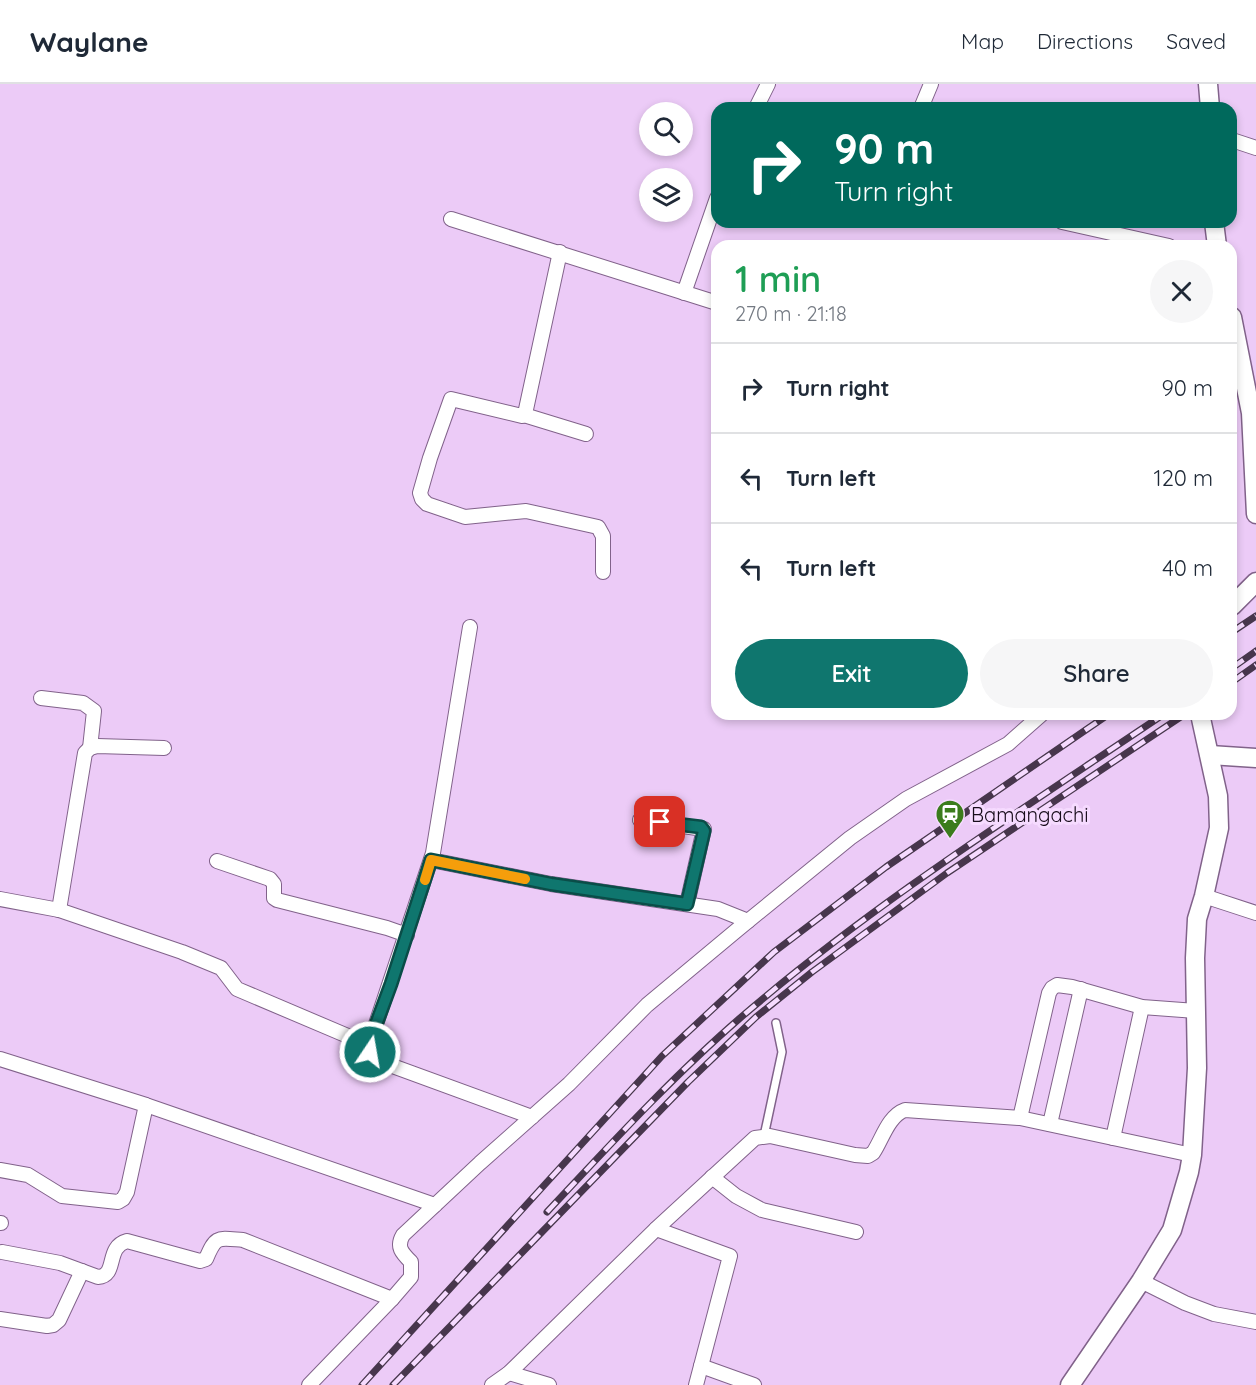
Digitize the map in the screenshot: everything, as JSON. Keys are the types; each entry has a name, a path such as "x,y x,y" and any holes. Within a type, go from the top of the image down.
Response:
{"street":[{"path":"759,102 768,84"},
{"path":"924,102 931,84"},
{"path":"1208,84 1210,102"},
{"path":"1237,142 1256,148"},
{"path":"684,293 711,215"},
{"path":"451,219 711,301"},
{"path":"1085,228 1131,240"},
{"path":"524,415 560,252"},
{"path":"1237,367 1239,387 1251,413 1254,430 1256,514"},
{"path":"586,434 524,415 451,399 429,458 420,493 427,504 465,517 526,511 598,526 603,536 603,572"},
{"path":"1237,601 1255,584"},
{"path":"470,627 436,842 369,1045 376,1060 532,1117"},
{"path":"40,698 83,703 94,711 90,748"},
{"path":"309,1385 411,1277 411,1262 402,1254 399,1246 403,1235 569,1084 647,1005 850,838 906,799 1008,744 1035,720"},
{"path":"1070,1385 1141,1281 1172,1230 1190,1172 1197,1068 1197,919 1219,828 1218,796 1201,720"},
{"path":"59,910 85,753 97,746 164,748"},
{"path":"1210,755 1256,758"},
{"path":"640,820 704,829 687,904"},
{"path":"431,860 551,884 718,909 748,921"},
{"path":"217,861 270,879 274,884 274,898 278,900 407,935"},
{"path":"1204,896 1256,913"},
{"path":"0,899 59,910 218,966 225,971 237,988 369,1045"},
{"path":"1020,1118 1052,988 1057,986 1081,989 1142,1007 1196,1011"},
{"path":"1050,1125 1081,989"},
{"path":"1113,1137 1142,1007"},
{"path":"0,1059 146,1105 435,1205"},
{"path":"0,1170 28,1175 62,1196 118,1202 127,1192 146,1105"},
{"path":"492,1385 509,1373 656,1229 755,1138 764,1136 868,1156 873,1153 893,1118 904,1110 1020,1118 1192,1155"},
{"path":"712,1177 736,1196 762,1210 856,1232"},
{"path":"656,1229 730,1256 696,1385"},
{"path":"2,1252 60,1263 98,1277 108,1273 115,1248 127,1241 200,1262 206,1259 212,1245 217,1240 243,1240 392,1299"},
{"path":"0,1319 53,1325 59,1320 82,1271"},
{"path":"1141,1281 1185,1303 1214,1314 1256,1322"},
{"path":"701,1366 754,1385"},
{"path":"509,1373 549,1385"}],"lane":[{"path":"764,1136 782,1053 776,1023"}],"railway":[{"path":"1237,629 1256,616"},
{"path":"1237,664 1256,651"},
{"path":"1237,678 1256,665"},
{"path":"362,1385 662,1056 774,952 886,867 1100,720"},
{"path":"547,1212 689,1065 789,977 947,860 1155,720"},
{"path":"393,1385 688,1082 756,1017 812,972 947,873 1176,720"}],"slow traffic":[{"path":"425,880 431,860 525,879"}],"place":[{"name":"Bamangachi","path":"950,840"}],"route":[{"path":"370,1052 370,1041 431,860 551,884 687,904 704,829 660,822"}]}
